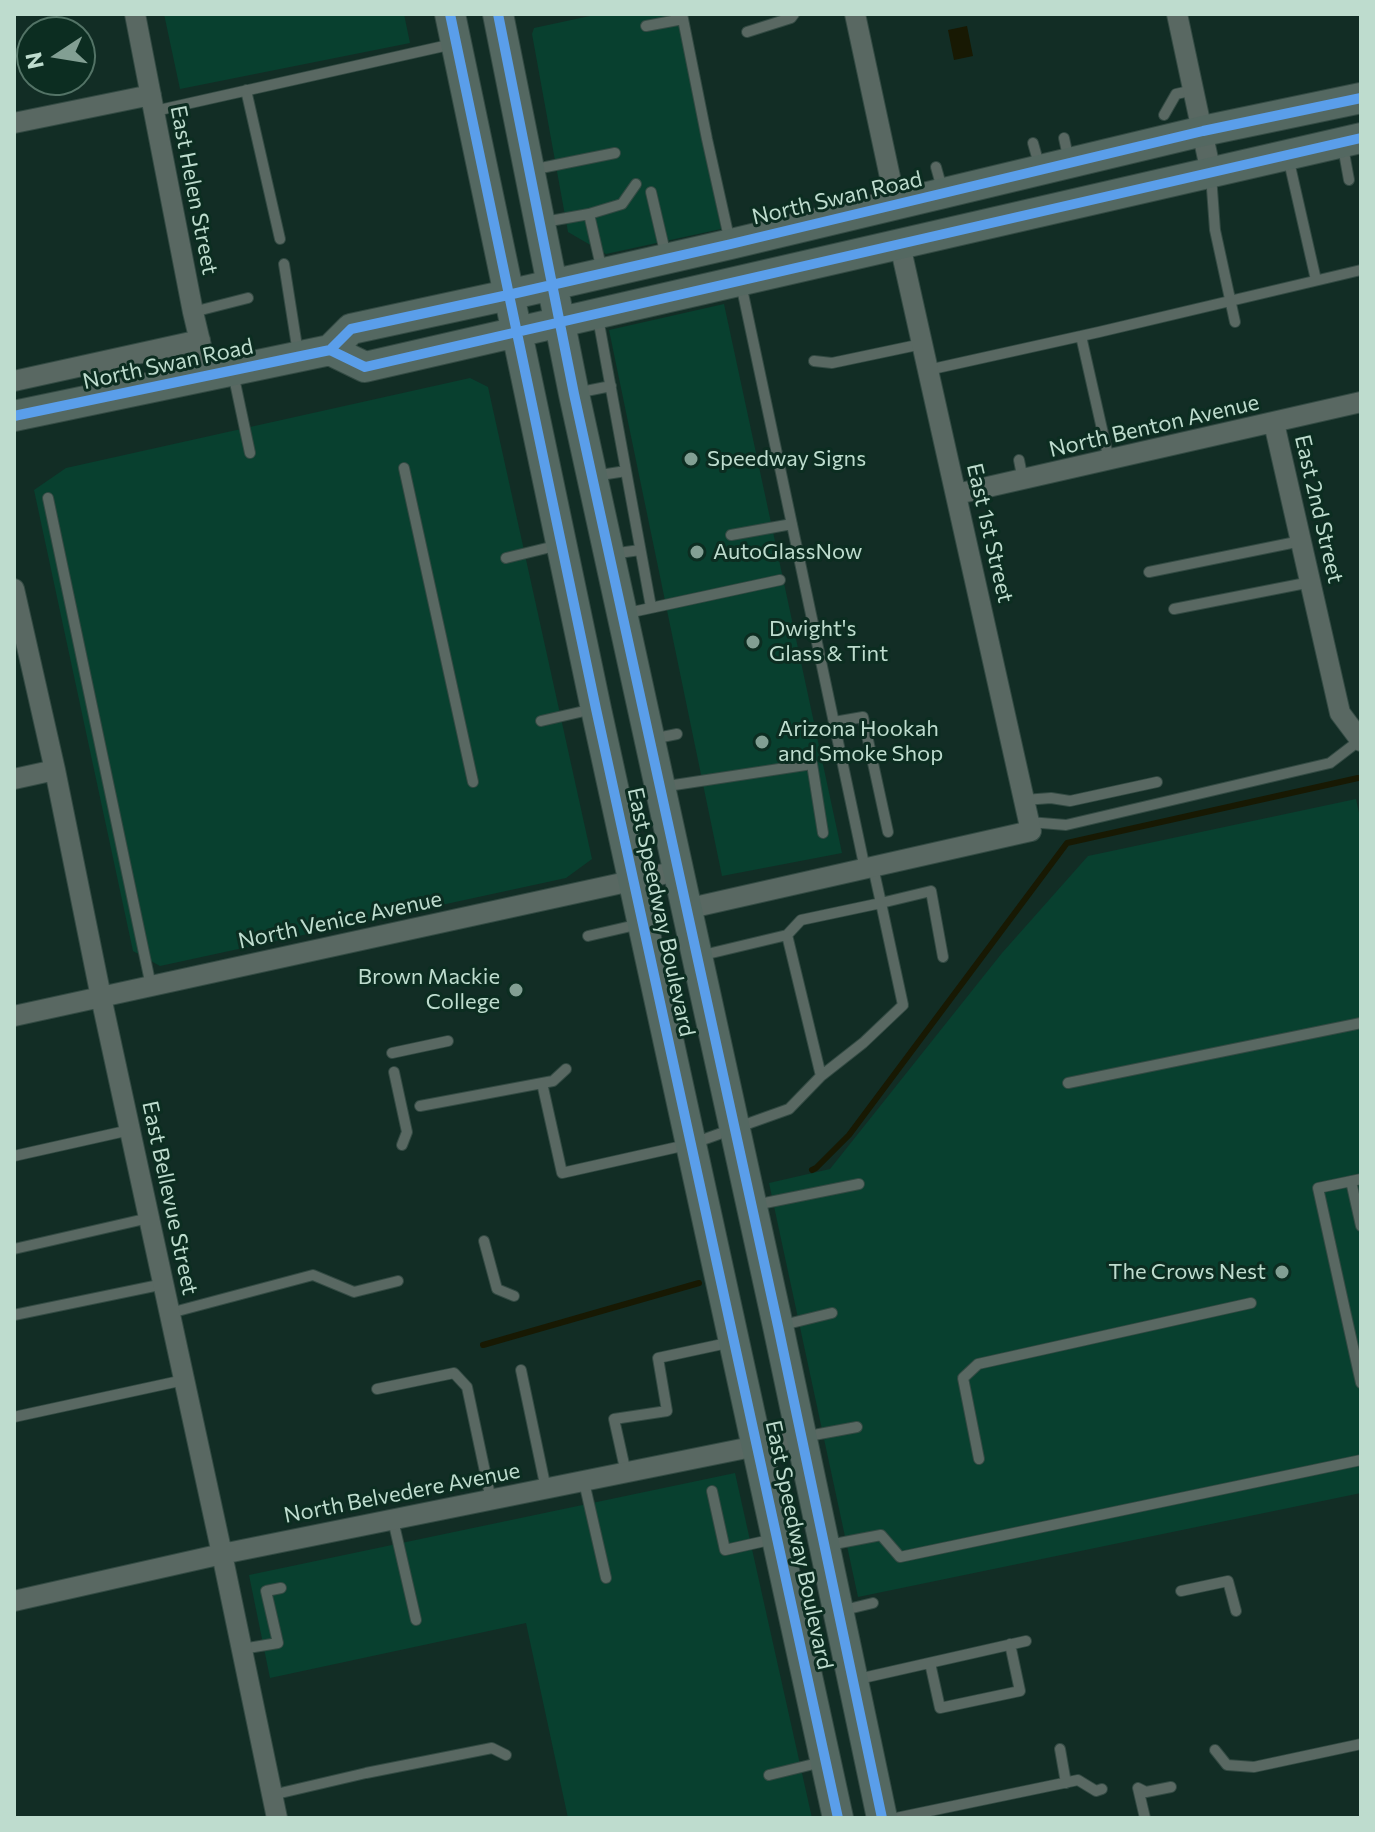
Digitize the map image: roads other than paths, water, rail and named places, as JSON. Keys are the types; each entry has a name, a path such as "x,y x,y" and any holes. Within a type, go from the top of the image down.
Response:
{"main road":[{"name":"East Speedway Boulevard","path":"450,14 596,709 838,1818"},
{"name":"East Speedway Boulevard","path":"498,14 551,285 621,614 663,737 659,787 882,1818"},
{"name":"North Swan Road","path":"14,416 330,350 351,329 896,205 940,180 1052,153 1203,131 1361,98"},
{"path":"330,350 365,367 1351,140"}],"street":[{"name":"East Helen Street","path":"135,14 193,312 200,340 220,372"},
{"path":"855,14 896,205"},
{"path":"1177,14 1211,173"},
{"path":"14,123 153,103"},
{"name":"East 1st Street","path":"900,245 1030,827"},
{"name":"North Swan Road","path":"14,381 200,340"},
{"name":"North Benton Avenue","path":"957,494 1021,470 1109,460 1361,402"},
{"name":"East 2nd Street","path":"1274,423 1340,713 1361,740"},
{"name":"East Bellevue Street","path":"14,589 277,1818"},
{"path":"1340,713 1361,708"},
{"path":"14,779 55,770"},
{"path":"686,909 869,868 1030,827"},
{"name":"North Venice Avenue","path":"14,1016 677,871"},
{"name":"North Belvedere Avenue","path":"14,1601 222,1554 801,1437"}],"lane":[{"path":"747,32 791,18 794,14"},
{"path":"646,26 683,16 731,244"},
{"path":"153,103 246,90 456,44"},
{"path":"246,90 280,239"},
{"path":"1164,115 1176,94 1194,90"},
{"path":"1349,180 1351,140"},
{"path":"529,171 615,153"},
{"path":"1288,155 1316,280"},
{"path":"1211,173 1215,230 1235,322"},
{"path":"540,223 622,204 636,184"},
{"path":"651,192 667,258"},
{"path":"589,214 603,273"},
{"path":"284,264 298,357"},
{"path":"928,370 1361,270"},
{"path":"542,1083 562,1173 691,1144 789,1109 821,1076 863,1043 903,1005 881,903 869,868 834,722 740,282"},
{"path":"193,312 248,298"},
{"path":"597,315 651,607"},
{"path":"1081,336 1109,460"},
{"path":"814,361 832,363 922,343"},
{"path":"220,372 250,453"},
{"path":"574,394 611,386"},
{"path":"404,468 473,782"},
{"path":"592,477 626,471"},
{"path":"48,498 151,986"},
{"path":"731,535 792,524"},
{"path":"1149,572 1301,541"},
{"path":"506,558 561,545"},
{"path":"609,554 640,550"},
{"path":"621,614 780,580"},
{"path":"1174,609 1311,582"},
{"path":"541,721 596,709"},
{"path":"834,722 863,717 888,832"},
{"path":"1030,827 1066,825 1330,763 1361,740"},
{"path":"659,787 812,764 823,833"},
{"path":"1024,800 1051,798 1070,801 1157,782"},
{"path":"696,956 787,935 801,920 931,891 943,957"},
{"path":"588,936 644,923"},
{"path":"787,935 821,1076"},
{"path":"1068,1083 1361,1023"},
{"path":"392,1053 448,1041"},
{"path":"420,1106 553,1081 566,1069"},
{"path":"394,1072 407,1132 402,1145"},
{"path":"14,1156 130,1130"},
{"path":"1361,1226 1356,1180 1318,1188 1361,1383"},
{"path":"751,1205 859,1184"},
{"path":"14,1249 149,1218"},
{"path":"484,1241 497,1289 514,1296"},
{"path":"170,1313 313,1275 354,1292 398,1281"},
{"path":"14,1315 164,1284"},
{"path":"979,1459 963,1378 978,1364 1251,1303"},
{"path":"778,1326 832,1313"},
{"path":"626,1473 614,1419 667,1411 658,1358 734,1341"},
{"path":"521,1370 546,1489"},
{"path":"377,1389 454,1373 467,1387 491,1500"},
{"path":"14,1417 184,1380"},
{"path":"801,1437 857,1427"},
{"path":"823,1546 881,1535 900,1557 1361,1460"},
{"path":"584,1482 606,1578"},
{"path":"712,1491 725,1550 777,1538"},
{"path":"393,1520 416,1620"},
{"path":"1181,1591 1228,1581 1236,1611"},
{"path":"242,1649 278,1643 266,1591 281,1588"},
{"path":"837,1612 873,1603"},
{"path":"852,1681 1026,1641"},
{"path":"930,1663 940,1708 1020,1691 1010,1644"},
{"path":"1215,1750 1227,1765 1254,1767 1361,1744"},
{"path":"272,1795 492,1748 506,1755"},
{"path":"1060,1749 1066,1783"},
{"path":"769,1775 826,1761"},
{"path":"896,1818 1078,1780 1096,1791 1102,1789"},
{"path":"1145,1818 1138,1788 1146,1792 1171,1787"}],"waterway":[{"path":"812,1170 849,1135 1067,843 1358,778"},
{"path":"483,1345 699,1283"}],"place":[{"name":"Speedway Signs","path":"691,459"},
{"name":"AutoGlassNow","path":"697,552"},
{"name":"Dwight's Glass & Tint","path":"753,642"},
{"name":"Arizona Hookah and Smoke Shop","path":"762,742"},
{"name":"Brown Mackie College","path":"516,990"},
{"name":"The Crows Nest","path":"1282,1272"}]}
